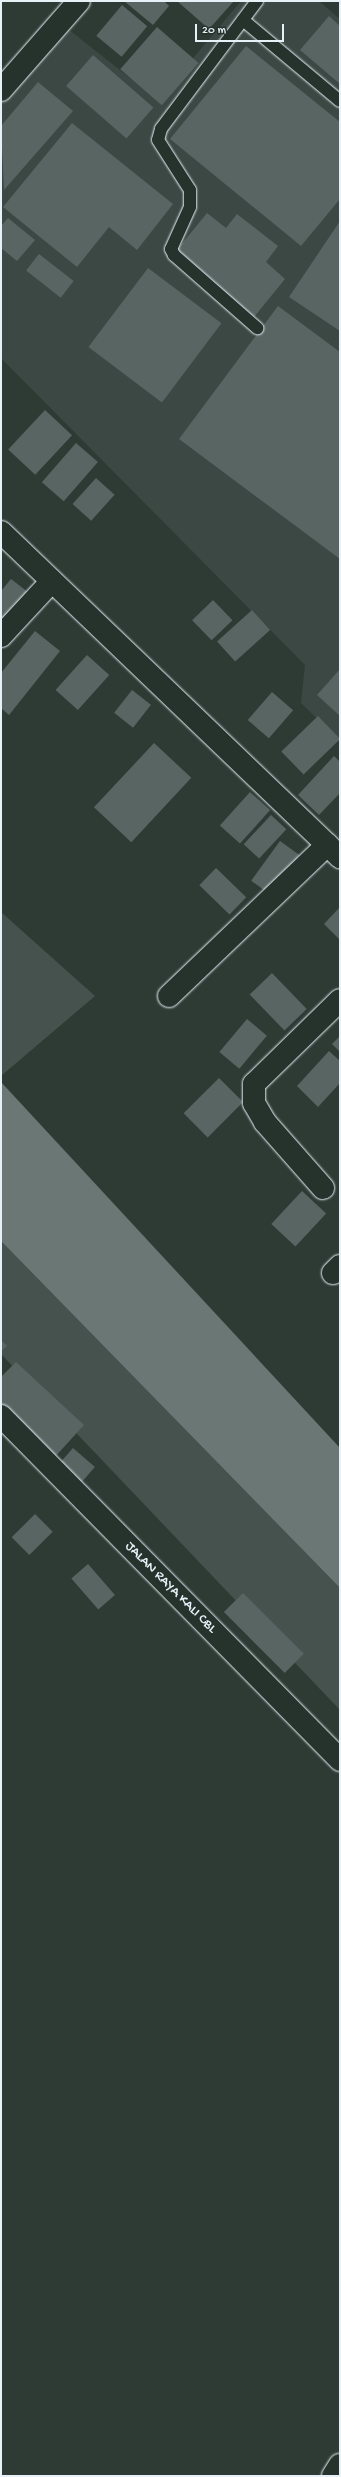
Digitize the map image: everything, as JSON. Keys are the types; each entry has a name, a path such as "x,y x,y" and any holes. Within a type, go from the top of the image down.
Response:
{"street":[{"path":"1,90 79,1"},
{"path":"1,532 333,851 169,996"},
{"path":"1,636 52,581"},
{"path":"323,1188 266,1122 254,1104 254,1084 340,1000"},
{"name":"JALAN RAYA KALI CBL","path":"1,1416 340,1760"},
{"path":"333,2476 340,2465"}],"lane":[{"path":"257,1 161,129 158,140 190,190 190,207 171,249 174,255 257,328"},
{"path":"243,20 340,102"}],"shaded area":[{"path":"241,1 319,1 340,19 340,741 301,703 305,665 1,358 1,78 54,18 158,100"},
{"path":"1,912 95,996 1,1076"},
{"path":"1,1082 340,1448 340,1588 1,1241"},
{"path":"1,1241 340,1588 340,1710 1,1354"}],"building":[{"path":"124,1 164,1 169,6 153,25"},
{"path":"177,1 234,1 209,29"},
{"path":"122,5 147,26 122,57 96,36"},
{"path":"329,16 340,26 340,84 300,50"},
{"path":"157,27 199,63 162,105 120,69"},
{"path":"246,46 340,122 340,199 301,246 170,139"},
{"path":"93,55 153,107 126,138 66,86"},
{"path":"38,82 73,111 4,190 1,126"},
{"path":"72,123 173,204 137,250 109,227 77,267 3,207"},
{"path":"207,213 226,228 237,214 278,246 266,262 285,279 254,317 176,251"},
{"path":"8,218 35,240 17,261 1,248 1,226"},
{"path":"340,221 340,331 289,297"},
{"path":"39,254 74,281 61,298 26,271"},
{"path":"148,268 221,323 162,402 88,347"},
{"path":"278,306 340,352 340,559 179,439"},
{"path":"45,410 72,435 35,475 8,449"},
{"path":"76,443 98,462 64,501 42,482"},
{"path":"96,478 115,495 91,521 73,504"},
{"path":"11,579 33,596 10,624 1,617 1,591"},
{"path":"213,600 232,620 212,640 192,620"},
{"path":"252,610 270,630 235,662 217,641"},
{"path":"35,631 60,651 9,715 1,708 1,673"},
{"path":"87,655 109,675 78,710 56,690"},
{"path":"340,669 340,716 317,695"},
{"path":"132,690 151,705 133,728 114,713"},
{"path":"272,692 293,710 269,738 248,720"},
{"path":"318,716 340,739 304,774 281,751"},
{"path":"154,743 191,778 131,842 94,807"},
{"path":"334,756 340,762 340,793 319,815 298,795"},
{"path":"250,792 270,810 240,844 220,825"},
{"path":"271,815 286,829 259,859 244,844"},
{"path":"280,841 299,855 271,895 251,881"},
{"path":"216,868 246,897 230,914 199,885"},
{"path":"340,907 340,940 324,924"},
{"path":"272,973 307,1009 284,1031 250,995"},
{"path":"247,1019 267,1036 239,1069 219,1052"},
{"path":"340,1036 340,1052 332,1044"},
{"path":"329,1051 340,1061 340,1083 318,1107 297,1086"},
{"path":"219,1078 243,1102 208,1137 184,1113"},
{"path":"302,1191 326,1214 295,1246 271,1224"},
{"path":"1,1340 7,1346 1,1351"},
{"path":"16,1362 84,1425 53,1459 1,1411 1,1377"},
{"path":"73,1448 95,1467 81,1483 59,1464"},
{"path":"35,1514 53,1532 29,1555 12,1537"},
{"path":"88,1564 115,1595 98,1609 71,1578"},
{"path":"243,1593 304,1654 285,1673 224,1612"}]}
